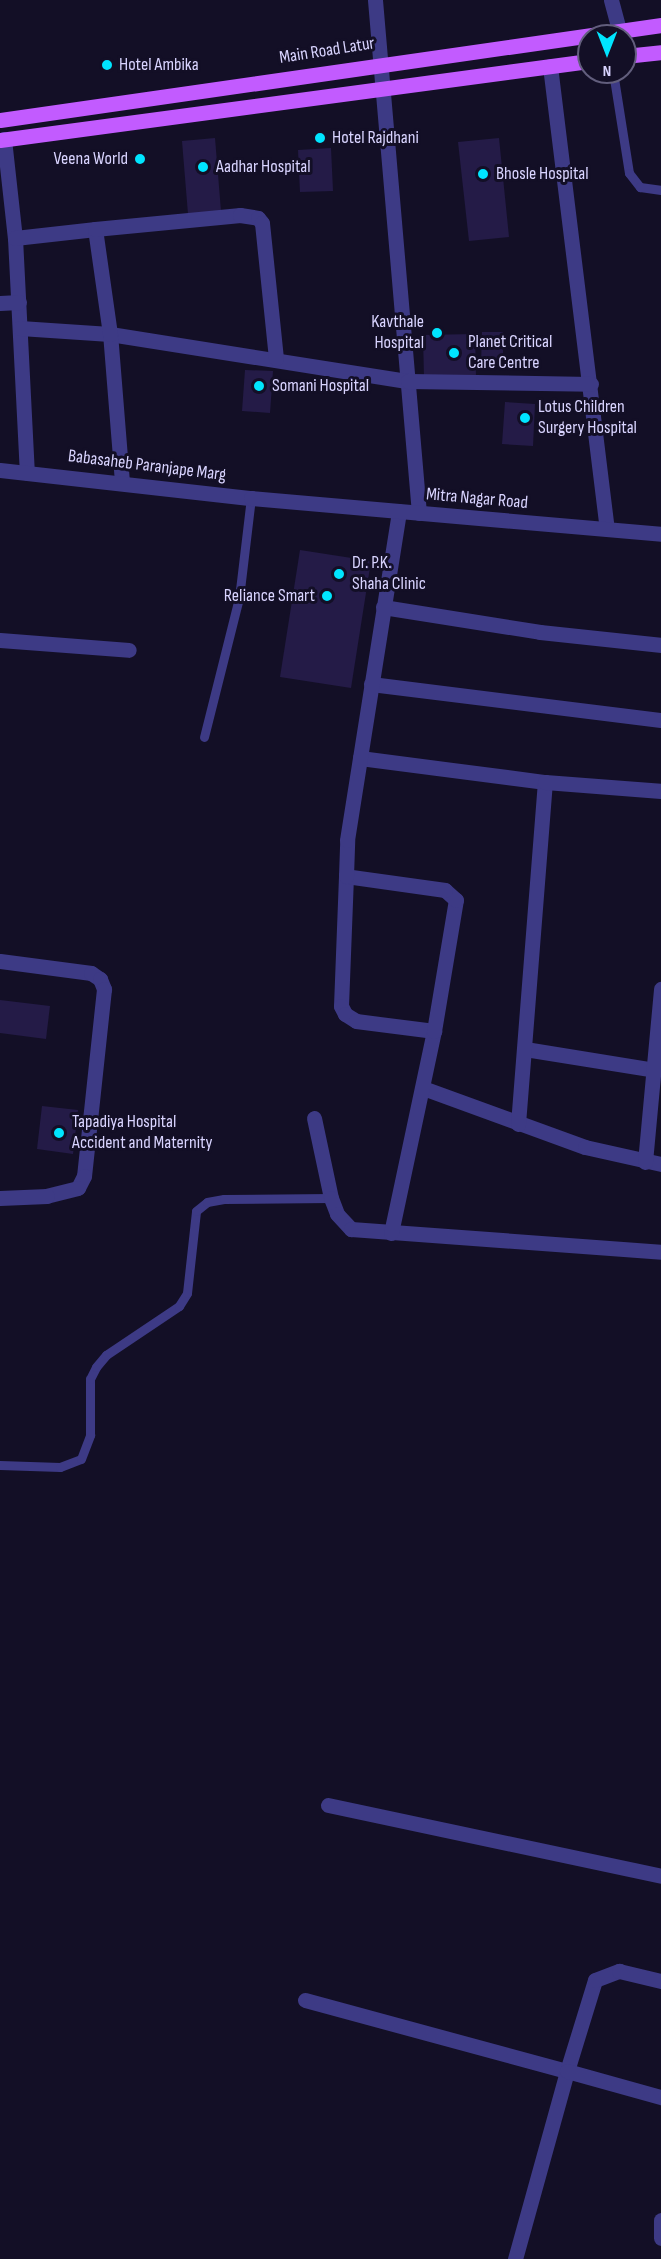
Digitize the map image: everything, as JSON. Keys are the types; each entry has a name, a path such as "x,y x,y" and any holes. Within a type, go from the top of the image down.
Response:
{"main road":[{"name":"Main Road Latur","path":"637,28 661,25"},
{"name":"Main Road Latur","path":"0,120 577,36"},
{"path":"637,55 661,52"},
{"path":"2,140 577,63"}],"street":[{"path":"375,0 380,89 419,513"},
{"path":"611,0 617,24"},
{"path":"550,66 607,528"},
{"path":"2,140 15,237 20,302 27,472"},
{"path":"15,237 240,215 258,218 262,223 276,358"},
{"path":"95,230 110,334 122,482"},
{"path":"0,303 20,302"},
{"path":"20,328 110,334 276,358 408,381 591,384"},
{"path":"0,470 0,477"},
{"name":"Babasaheb Paranjape Marg","path":"0,470 290,502"},
{"name":"Mitra Nagar Road","path":"290,502 661,534"},
{"path":"399,511 360,758 346,876 341,1006 345,1014 356,1021 434,1031"},
{"path":"383,607 540,632 661,645"},
{"path":"0,640 129,650"},
{"path":"371,684 661,720"},
{"path":"360,758 545,782 661,792"},
{"path":"518,1124 545,782"},
{"path":"346,876 452,894 455,907 423,1088 391,1233"},
{"path":"0,961 91,973 100,979 104,989 84,1176 78,1188 47,1196 0,1198"},
{"path":"645,1162 661,989"},
{"path":"525,1049 654,1070"},
{"path":"423,1088 518,1124 645,1162 661,1164"},
{"path":"315,1118 331,1198 337,1214 351,1229 661,1252"},
{"path":"328,1805 661,1876"},
{"path":"515,2259 567,2071 595,1980 619,1971 661,1981"},
{"path":"305,2000 661,2097"},
{"path":"661,2220 661,2238"}],"lane":[{"path":"615,84 629,173 640,187 661,190"},
{"path":"204,737 239,598 251,498"},
{"path":"0,1465 60,1467 81,1459 90,1435 90,1379 106,1355 179,1306 187,1293 191,1226 196,1211 207,1202 331,1198"}],"building":[{"path":"215,138 221,211 188,214 182,141"},
{"path":"499,138 509,237 469,241 458,142"},
{"path":"331,148 333,191 300,192 298,150"},
{"path":"482,332 503,332 503,365 481,365"},
{"path":"475,334 476,377 424,378 423,335"},
{"path":"245,370 273,371 270,413 242,411"},
{"path":"505,402 535,404 533,446 502,444"},
{"path":"300,550 371,561 351,688 280,677"},
{"path":"0,1000 50,1006 46,1039 0,1033"},
{"path":"42,1106 78,1110 73,1154 37,1149"}],"place":[{"name":"Hotel Ambika","path":"107,65"},
{"name":"Hotel Rajdhani","path":"320,138"},
{"name":"Veena World","path":"140,159"},
{"name":"Aadhar Hospital","path":"203,167"},
{"name":"Bhosle Hospital","path":"483,174"},
{"name":"Kavthale Hospital","path":"437,333"},
{"name":"Planet Critical Care Centre","path":"454,353"},
{"name":"Somani Hospital","path":"259,386"},
{"name":"Lotus Children Surgery Hospital","path":"525,418"},
{"name":"Dr. P.K. Shaha Clinic","path":"339,574"},
{"name":"Reliance Smart","path":"327,596"},
{"name":"Tapadiya Hospital Accident and Maternity","path":"59,1133"}]}
